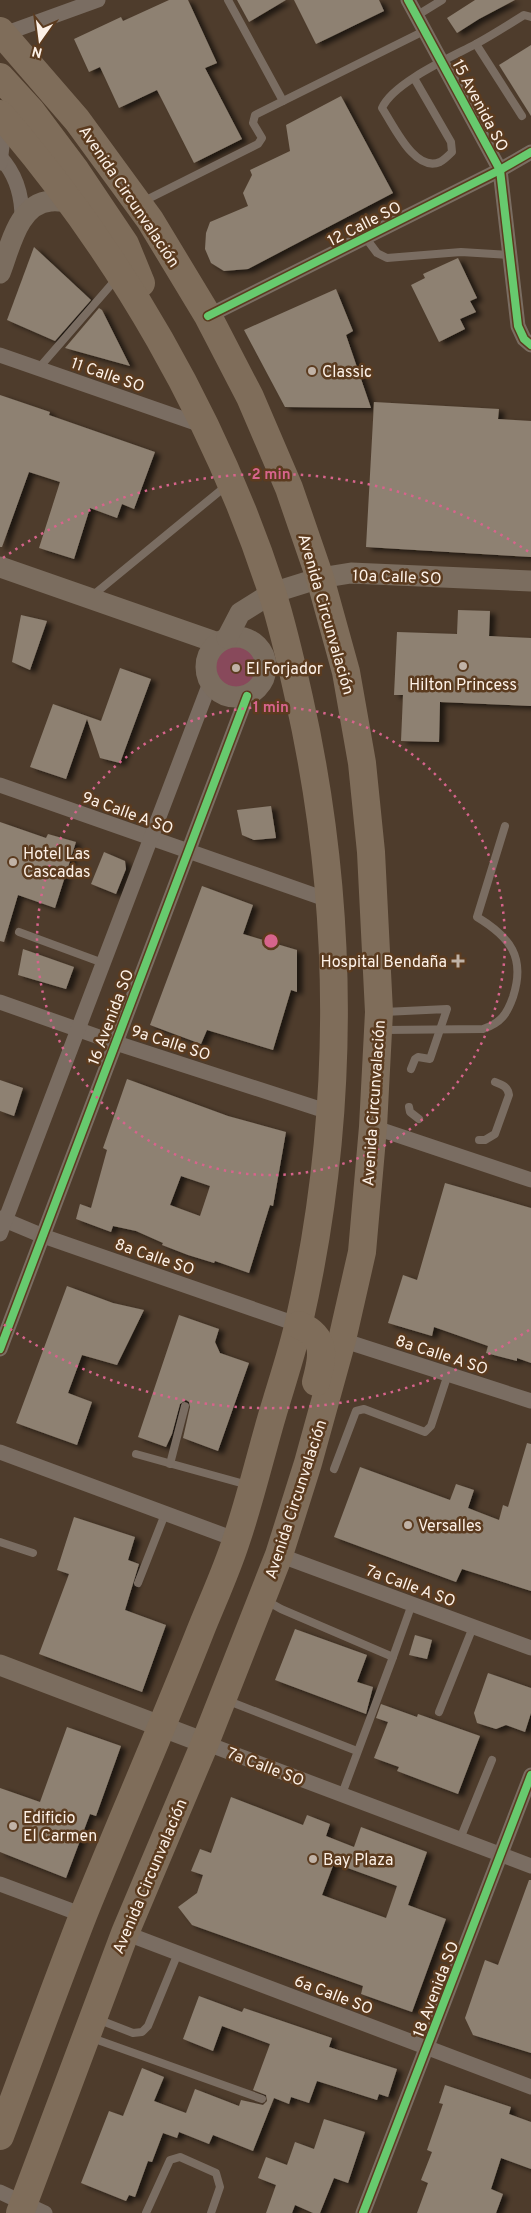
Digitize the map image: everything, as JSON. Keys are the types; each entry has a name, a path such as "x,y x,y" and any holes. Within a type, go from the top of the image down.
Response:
{"highway":[{"name":"Avenida Circunvalación","path":"2,32 77,120 138,204 208,316 250,397 289,488 320,578 346,672 362,763 371,852 379,1021 373,1127 362,1252 342,1340 321,1466 279,1555 205,1743 124,1933 22,2205"},
{"path":"0,77 31,111 76,171 124,244 146,294 162,344"},
{"path":"0,2136 83,1915 237,1540 299,1325 320,1215 332,1113 335,1048 331,901 321,811 309,745 278,661 272,593 230,483 204,426 162,344 120,275 71,202 3,117"},
{"path":"335,1048 347,1071 347,1107 352,1116 359,1122 373,1127"},
{"path":"299,1325 315,1335 321,1345 321,1364 301,1439 321,1466"}],"street":[{"path":"2,32 98,0"},
{"name":"15 Avenida SO","path":"408,0 424,31 443,61 500,170 518,326 524,339 531,345"},
{"path":"0,273 22,218 22,205 18,186 9,168 0,159 3,117"},
{"name":"12 Calle SO","path":"208,316 500,170 531,152"},
{"path":"22,218 34,206 50,200 71,202"},
{"name":"11 Calle SO","path":"0,355 204,426"},
{"path":"0,567 223,640"},
{"name":"10a Calle SO","path":"223,640 240,613 272,593 320,578 351,573 531,581"},
{"path":"238,637 252,642 263,653 278,661 266,673 256,691 247,696 236,698 226,696 210,684 206,675 207,657 212,649 223,640 238,637"},
{"name":"16 Avenida SO","path":"0,1234 3,1219 78,1030 210,684"},
{"name":"16 Avenida SO","path":"0,1349 247,696"},
{"name":"9a Calle A SO","path":"0,784 151,839 331,901"},
{"name":"9a Calle SO","path":"0,1002 116,1043 332,1113"},
{"path":"373,1127 531,1180"},
{"name":"8a Calle SO","path":"3,1219 43,1236 299,1325"},
{"name":"8a Calle A SO","path":"342,1340 531,1401"},
{"path":"0,1452 237,1540"},
{"name":"7a Calle A SO","path":"279,1555 531,1648"},
{"name":"7a Calle SO","path":"0,1665 531,1866"},
{"name":"18 Avenida SO","path":"363,2213 531,1775"},
{"path":"0,1884 83,1915"},
{"name":"6a Calle SO","path":"124,1933 531,2087"}],"lane":[{"path":"228,0 283,101"},
{"path":"416,16 442,0"},
{"path":"414,78 451,142 452,152 441,162 427,164 414,157 382,108 386,100 414,78 443,61 476,44 524,15 531,17"},
{"path":"138,204 258,144 262,138 253,123 255,115 424,31"},
{"path":"476,44 522,116"},
{"path":"365,238 377,253 387,258 461,252 510,255"},
{"path":"38,369 120,275"},
{"path":"90,598 230,483"},
{"path":"379,1021 441,1028 483,1029 497,1025 508,1012 517,986 518,962 498,930 477,917 505,826"},
{"path":"19,932 103,963"},
{"path":"379,1021 447,1009 430,1060 418,1057 415,1059 411,1069"},
{"path":"479,1140 485,1140 495,1134 509,1096 508,1090 503,1085 495,1082"},
{"path":"409,1107 410,1112 419,1119"},
{"path":"321,1466 356,1411 364,1409 425,1432 430,1426 448,1374"},
{"path":"170,1464 185,1406"},
{"path":"136,1454 252,1486"},
{"path":"138,1584 165,1514"},
{"path":"0,1542 33,1553"},
{"path":"262,1598 282,1609 393,1657"},
{"path":"342,1794 412,1604"},
{"path":"439,1712 473,1627"},
{"path":"222,1698 357,1751"},
{"path":"460,1839 492,1760"},
{"path":"89,2027 133,2033 142,2032 148,2026 178,1953"},
{"path":"89,2027 262,2099"},
{"path":"146,2213 170,2160 180,2157 216,2173 220,2187 211,2213"}],"shaded area":[{"path":"240,645 252,651 257,658 257,676 252,683 245,688 232,689 224,686 217,679 214,663 217,655 224,648"}],"building":[{"path":"169,0 188,0 217,63 205,68 242,139 194,163 157,90 119,108 100,67 89,72 74,39 121,17 123,21"},
{"path":"237,0 286,0 249,22"},
{"path":"294,0 379,0 384,11 316,44"},
{"path":"475,0 515,0 457,33 447,18"},
{"path":"531,45 531,116 499,65"},
{"path":"341,96 393,193 248,269 224,271 211,263 205,249 206,233 210,222 248,206 243,193 252,175 250,170 290,151 286,125"},
{"path":"34,247 91,300 55,341 7,320"},
{"path":"458,258 477,298 470,301 476,312 460,319 465,329 439,342 411,285 425,278 423,274"},
{"name":"Classic","path":"336,289 353,331 346,335 371,408 285,407 244,330"},
{"path":"99,308 102,310 130,366 65,348"},
{"path":"0,395 50,412 49,415 155,452 134,509 122,504 117,518 90,508 74,559 39,548 60,482 29,472 2,547 0,547"},
{"path":"374,402 499,409 498,419 531,421 531,557 366,547"},
{"name":"Hilton Princess","path":"458,610 490,611 489,636 531,638 531,706 440,702 439,742 401,741 403,695 394,695 397,632 457,634"},
{"path":"21,615 47,621 30,670 12,662"},
{"path":"120,668 151,679 120,763 100,758 87,719 66,779 30,767 53,704 101,721"},
{"path":"271,806 276,838 254,840 242,835 237,810"},
{"path":"0,822 46,838 48,834 76,842 55,908 18,895 4,942 0,941"},
{"path":"104,852 125,861 126,869 116,894 91,884"},
{"path":"202,886 253,905 243,934 297,950 297,992 291,990 273,1050 207,1030 201,1044 150,1025"},
{"path":"23,949 74,967 66,989 18,975"},
{"path":"127,1079 228,1116 286,1132 273,1206 270,1205 249,1273 215,1261 214,1263 188,1255 162,1245 163,1243 136,1231 113,1226 111,1232 76,1219 80,1204 91,1208 107,1150 103,1148","holes":["181,1176 210,1186 200,1216 170,1205"]},
{"path":"0,1080 23,1088 14,1116 0,1111"},
{"path":"445,1183 531,1208 531,1363 517,1358 517,1361 486,1353 488,1346 434,1327 432,1336 388,1323 403,1275 417,1280"},
{"path":"67,1286 113,1303 144,1310 117,1365 82,1355 68,1393 92,1402 77,1445 16,1423"},
{"path":"179,1315 219,1329 215,1342 220,1353 249,1363 218,1451 183,1438 190,1407 189,1402 186,1400 180,1404 172,1434 166,1447 138,1437"},
{"name":"Versalles","path":"527,1443 531,1444 531,1591 462,1569 456,1582 334,1537 360,1467 450,1500 456,1484 474,1490 468,1508 499,1520 503,1505 508,1507"},
{"path":"74,1517 135,1537 128,1560 139,1564 125,1610 166,1625 142,1692 39,1654 69,1574 57,1570"},
{"path":"295,1629 367,1655 357,1682 373,1687 366,1714 275,1680"},
{"path":"415,1635 432,1640 427,1659 409,1655"},
{"path":"488,1673 531,1688 531,1713 525,1732 506,1725 496,1729 477,1723 474,1713"},
{"path":"381,1704 417,1717 418,1714 480,1736 458,1794 397,1771 399,1767 374,1758 388,1722 376,1718"},
{"path":"67,1727 121,1746 96,1816 90,1814 66,1878 0,1852 0,1788 40,1802"},
{"path":"231,1797 303,1825 307,1815 330,1824 326,1836 354,1847 361,1827 427,1852 408,1905 446,1919 412,2012 361,1994 363,1986 192,1925 178,1907 197,1893 203,1875 191,1871 200,1849 211,1853","holes":["334,1863 397,1886 386,1918 322,1895"]},
{"path":"529,1880 531,1880 531,2053 473,2035 465,2018 485,1960 498,1965"},
{"path":"199,1996 242,2012 244,2008 332,2038 329,2047 397,2069 388,2097 379,2094 377,2100 317,2081 309,2103 291,2097 289,2104 274,2098 253,2151 213,2135 209,2144 179,2132 177,2138 163,2133 152,2162 148,2161 135,2197 129,2195 126,2201 81,2183 109,2111 123,2116 142,2068 164,2077 154,2101 186,2113 195,2089 239,2106 241,2100 263,2105 267,2101 266,2095 253,2090 270,2044 222,2026 213,2051 183,2039"},
{"path":"445,2085 511,2107 509,2114 531,2122 531,2169 501,2158 491,2189 503,2194 496,2213 417,2213 428,2183 421,2180 432,2152 427,2150 443,2104 439,2103"},
{"path":"324,2119 365,2132 348,2183 334,2178 320,2213 313,2213 295,2205 292,2213 266,2213 276,2185 258,2178 266,2157 287,2165 295,2142 314,2149"}],"cycle path":[{"path":"408,0 500,170 518,326 524,339 531,345"},
{"path":"208,316 500,170 531,152"},
{"path":"0,1349 247,696"},
{"path":"363,2213 531,1775"}],"place":[{"name":"Classic","path":"312,371"},
{"name":"Hilton Princess","path":"463,666"},
{"name":"El Forjador","path":"236,668"},
{"name":"Hotel Las Cascadas","path":"13,862"},
{"name":"Hospital Bendaña","path":"458,961"},
{"name":"Versalles","path":"408,1525"},
{"name":"Edificio El Carmen","path":"13,1826"},
{"name":"Bay Plaza","path":"313,1859"}]}
